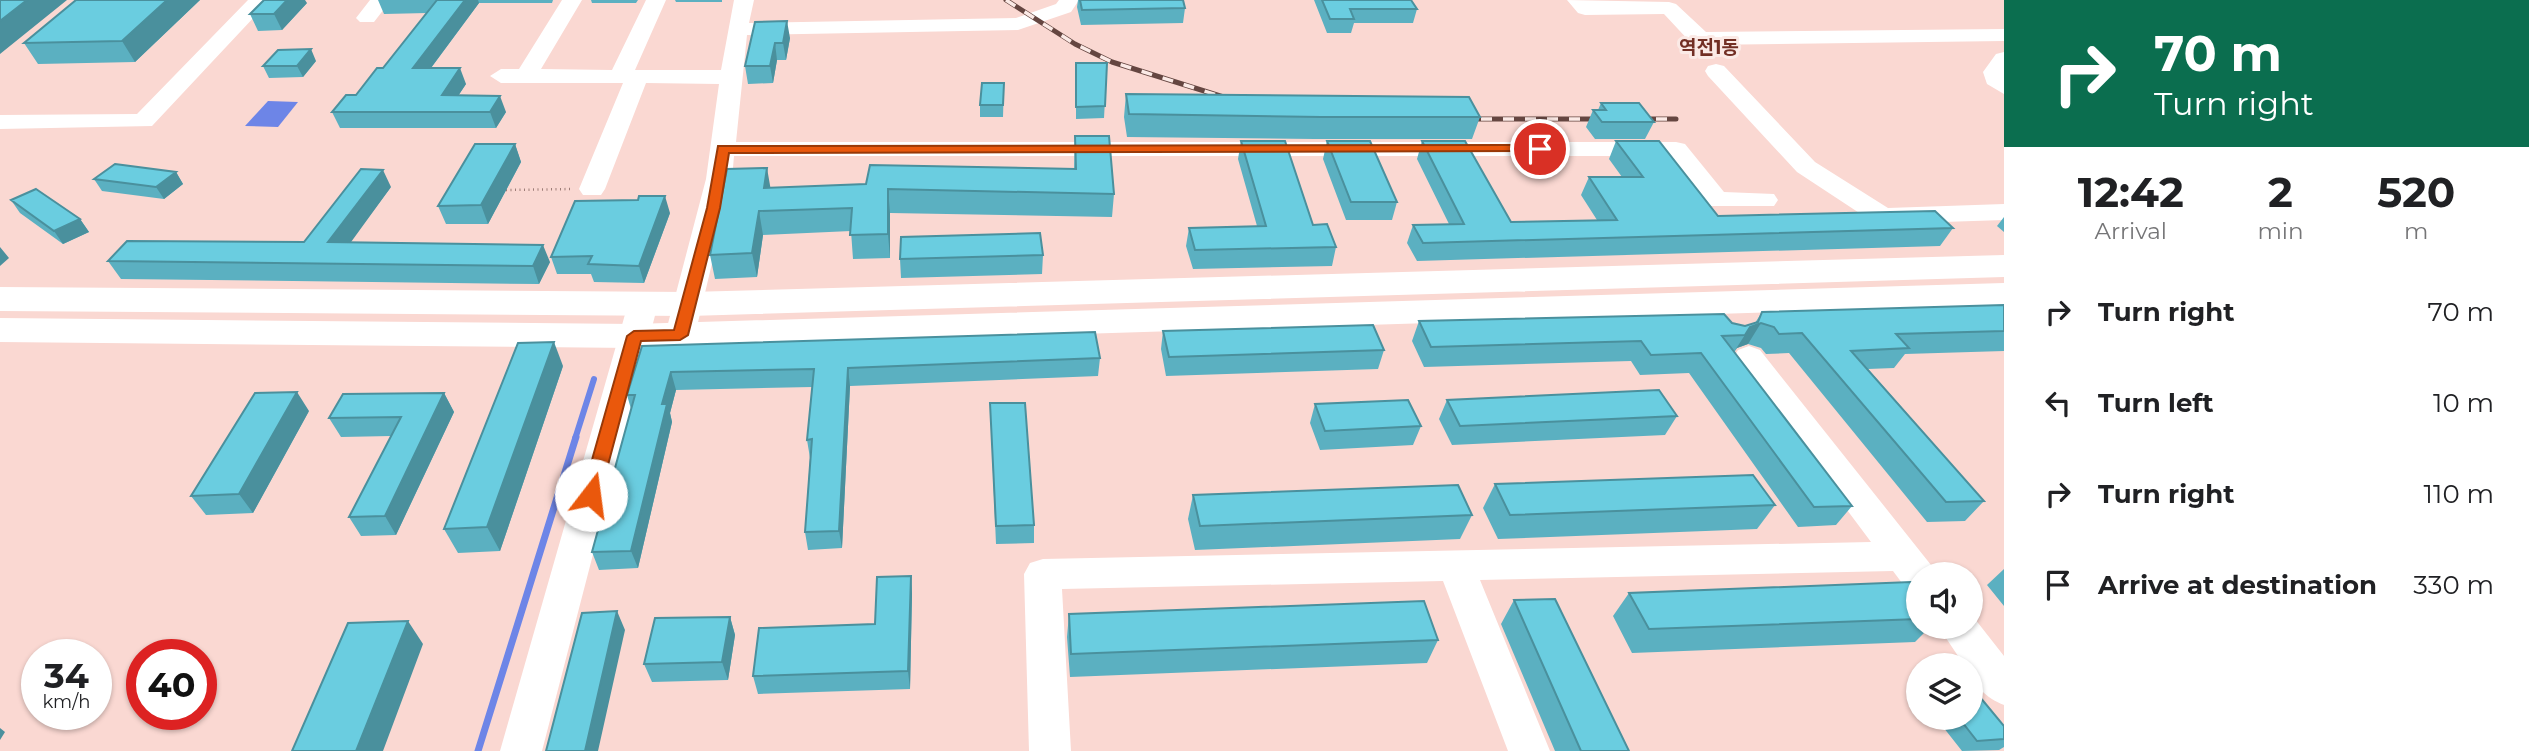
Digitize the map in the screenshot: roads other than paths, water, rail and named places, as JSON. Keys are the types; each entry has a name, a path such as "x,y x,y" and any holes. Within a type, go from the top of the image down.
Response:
{"main road":[{"path":"0,330 684,320 1696,288 2004,266"},
{"path":"1696,288 2004,294"},
{"path":"0,299 639,320"}],"street":[{"path":"0,122 143,121 260,0"},
{"path":"367,18 381,0"},
{"path":"526,76 572,0"},
{"path":"592,189 656,0"},
{"path":"684,320 714,208 737,30 744,0"},
{"path":"737,30 1018,24 1065,8 1069,0"},
{"path":"1577,0 1586,9 1668,8 1700,39 2004,35"},
{"path":"2004,60 1994,72 1995,79 2004,87"},
{"path":"1716,71 1806,167 1882,216 2004,212"},
{"path":"501,76 731,77"},
{"path":"723,149 1676,149 1717,200 1765,200"},
{"path":"1696,288 1908,562"},
{"path":"522,751 639,320"},
{"path":"1050,751 1043,574 1455,565 1906,566"},
{"path":"1455,565 1529,751"},
{"path":"1967,639 2004,687"}],"water":[{"path":"268,101 298,102 278,127 245,126"}],"waterway":[{"path":"575,439 594,379"},
{"path":"478,751 576,437"}],"railway":[{"path":"1006,0 1075,44 1112,62 1233,100"},
{"path":"1459,119 1610,119"},
{"path":"1634,119 1676,119"}],"district":[{"name":"역전1동","path":"1709,47"}]}
